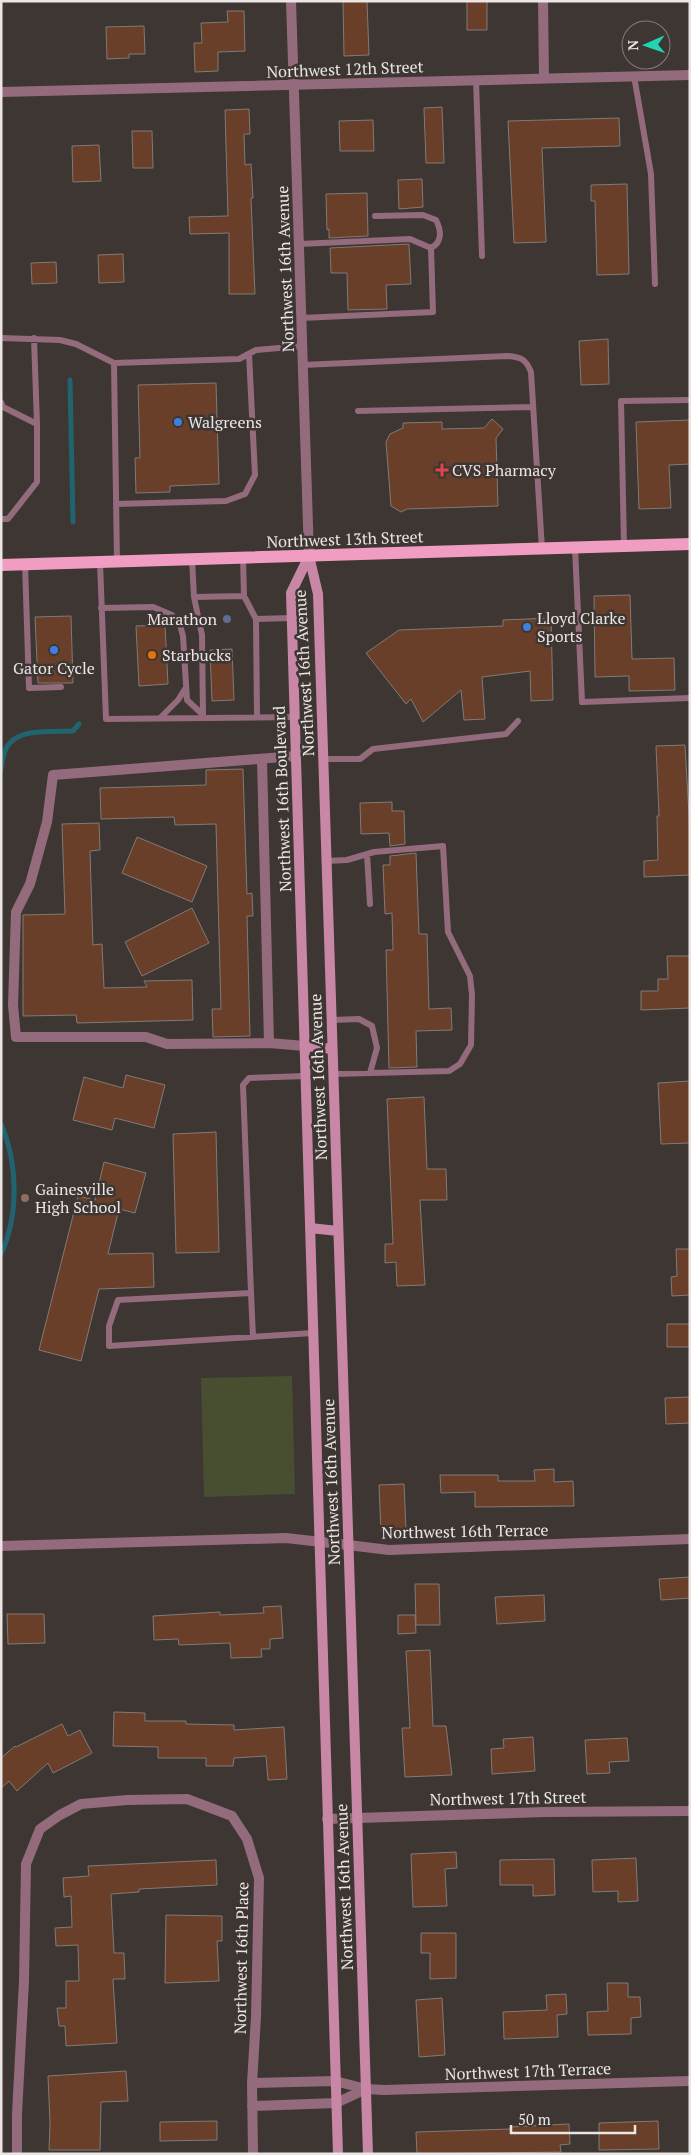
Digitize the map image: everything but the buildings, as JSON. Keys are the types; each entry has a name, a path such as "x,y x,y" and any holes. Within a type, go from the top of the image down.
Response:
{"main road":[{"name":"Northwest 13th Street","path":"1,565 690,544"},
{"name":"Northwest 16th Boulevard","path":"305,1046 291,593 309,556"},
{"name":"Northwest 16th Avenue","path":"309,556 318,594 368,2154"},
{"name":"Northwest 16th Avenue","path":"305,1046 338,2154"},
{"path":"305,1046 332,1049"},
{"path":"310,1228 338,1231"}],"street":[{"name":"Northwest 16th Avenue","path":"291,1 309,556"},
{"path":"543,1 544,78"},
{"name":"Northwest 12th Street","path":"1,92 690,74"},
{"path":"296,756 52,775 46,822 30,884 16,912 13,1005 16,1037 146,1037 167,1044 269,1043 305,1046"},
{"path":"262,760 269,1043"},
{"name":"Northwest 16th Terrace","path":"1,1546 286,1538 389,1550 690,1540"},
{"name":"Northwest 16th Place","path":"18,2154 17,2114 24,1981 26,1864 40,1830 60,1815 81,1804 126,1800 187,1799 232,1816 247,1839 259,1878 256,2017 252,2083 253,2154"},
{"name":"Northwest 17th Street","path":"327,1819 690,1811"},
{"path":"252,2083 335,2081 366,2089"},
{"name":"Northwest 17th Terrace","path":"366,2089 690,2081"},
{"path":"252,2106 336,2104 366,2089"}],"lane":[{"path":"634,76 651,174 655,284"},
{"path":"476,80 482,256"},
{"path":"375,216 423,215 436,220 439,226 440,239 431,248"},
{"path":"299,244 410,239 431,248"},
{"path":"301,318 432,312 431,248"},
{"path":"1,338 34,338 76,344 114,363 239,359 256,350 302,346"},
{"path":"1,519 8,519 36,482 37,424 34,338"},
{"path":"116,504 226,501 245,494 255,475 249,354"},
{"path":"302,365 508,356 520,357 527,362 531,372 542,549"},
{"path":"114,363 117,562"},
{"path":"624,546 621,401 690,400"},
{"path":"1,402 3,407 37,424"},
{"path":"358,411 533,407"},
{"path":"575,547 582,702 690,698"},
{"path":"243,558 244,596 256,619 257,718"},
{"path":"192,559 194,597 202,635 203,716"},
{"path":"100,562 106,719 203,716 295,717"},
{"path":"25,564 29,688 61,687"},
{"path":"194,597 244,596"},
{"path":"101,608 152,607 172,614 180,625 183,636 187,700 203,716"},
{"path":"256,619 292,618"},
{"path":"160,718 175,704 185,688"},
{"path":"323,759 360,759 373,749 506,734 518,721"},
{"path":"326,861 347,860 367,854 443,846 448,932 470,976 472,995 471,1045 460,1064 449,1071 333,1074"},
{"path":"367,854 370,904"},
{"path":"332,1020 359,1019 372,1026 377,1048 370,1073"},
{"path":"253,1337 243,1085 249,1078 306,1076"},
{"path":"251,1294 118,1300 109,1326 109,1346 313,1333"}],"green space":[{"path":"292,1376 295,1494 204,1497 201,1378"}],"waterway":[{"path":"70,380 73,522"},
{"path":"1,770 5,750 15,739 30,733 73,731 79,724"},
{"path":"1,1124 11,1155 14,1189 11,1223 1,1254"}],"place":[{"name":"Walgreens","path":"178,422"},
{"name":"CVS Pharmacy","path":"442,470"},
{"name":"Marathon","path":"227,619"},
{"name":"Lloyd Clarke Sports","path":"527,627"},
{"name":"Gator Cycle","path":"54,650"},
{"name":"Starbucks","path":"152,655"},
{"name":"Gainesville High School","path":"25,1198"}]}
